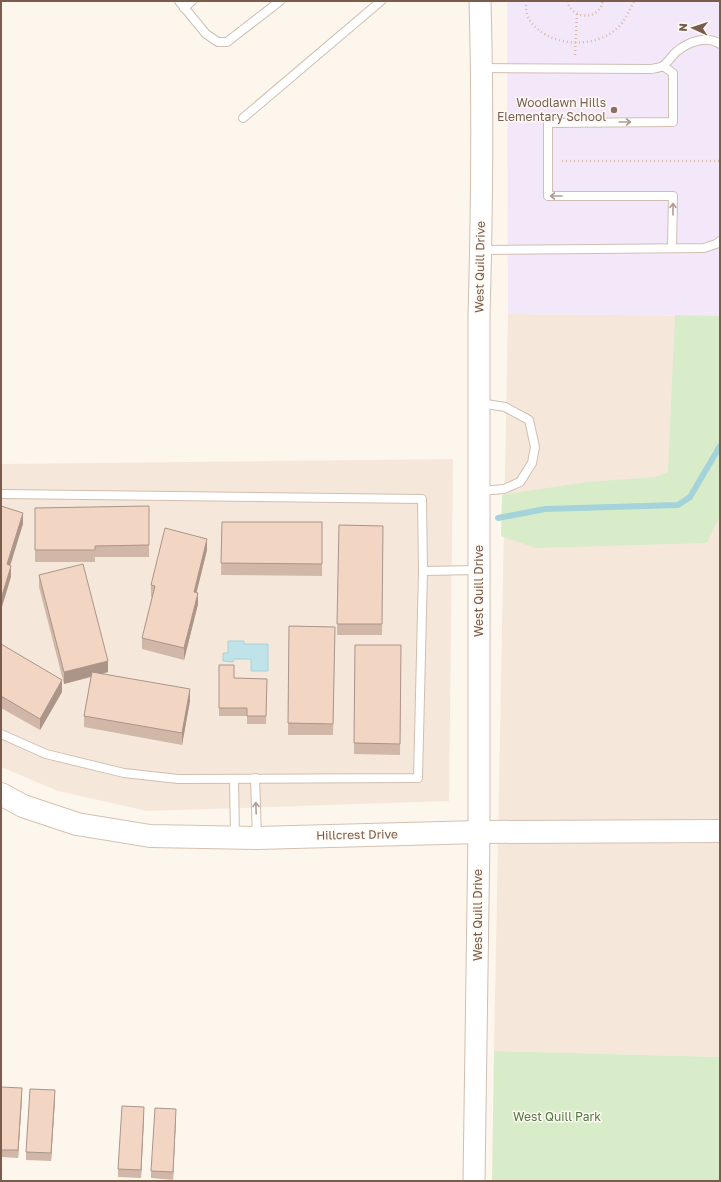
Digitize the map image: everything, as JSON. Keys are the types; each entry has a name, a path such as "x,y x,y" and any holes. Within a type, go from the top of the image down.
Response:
{"main road":[{"name":"Hillcrest Drive","path":"1,794 23,806 76,824 150,836 257,838 479,832 720,831"}],"street":[{"name":"West Quill Drive","path":"474,1181 479,832 479,403 482,68 480,1"}],"lane":[{"path":"192,1 182,4 206,34 218,42 227,42 280,1"},
{"path":"243,118 381,1"},
{"path":"482,68 651,69 663,66 675,52 688,43 700,40 714,41 720,44"},
{"path":"663,66 673,73 673,122 548,123 548,196 673,196 672,248"},
{"path":"481,250 704,248 720,241"},
{"path":"479,403 505,407 529,420 535,447 532,463 520,482 504,489 479,491"},
{"path":"1,494 422,499 423,572 418,778 178,779 124,773 46,754 1,734"},
{"path":"423,572 479,570"},
{"path":"254,778 257,838"},
{"path":"234,779 235,837"}],"path":[{"path":"526,1 528,18 541,33 561,40 576,43 595,41 612,33 625,19 634,1"},
{"path":"567,1 568,6 577,14 583,16 595,14 600,10 604,1"},
{"path":"574,69 577,14"},
{"path":"548,161 720,160"}],"shaded area":[{"name":"Woodlawn Hills Elementary School","path":"507,1 720,1 720,316 508,314"},
{"path":"508,314 720,316 720,1057 494,1051"},
{"path":"453,459 449,801 147,811 58,791 1,767 1,464"}],"green space":[{"path":"675,315 720,316 720,516 707,543 536,548 501,536 502,495 587,482 656,477 668,472"},
{"name":"West Quill Park","path":"494,1051 720,1057 720,1181 492,1181"}],"water":[{"path":"228,641 244,641 244,644 268,644 268,671 251,671 251,659 234,659 233,662 223,661 223,653 228,653"}],"building":[{"path":"1,506 23,513 7,564 11,566 1,599"},
{"path":"149,506 149,545 95,546 95,550 35,550 35,508"},
{"path":"222,522 322,522 322,564 221,563"},
{"path":"339,525 383,526 382,624 337,624"},
{"path":"165,528 207,539 194,592 198,593 184,648 142,638 155,586 151,585"},
{"path":"83,564 108,661 64,672 39,575"},
{"path":"289,626 335,627 333,724 288,723"},
{"path":"1,644 62,680 40,719 1,696"},
{"path":"355,645 401,645 400,744 354,743"},
{"path":"219,665 234,665 234,678 267,679 266,716 247,716 247,708 219,708"},
{"path":"92,672 190,689 182,733 84,716"},
{"path":"1,1087 22,1088 18,1150 1,1150"},
{"path":"30,1089 55,1090 51,1153 26,1152"},
{"path":"122,1106 144,1107 141,1170 118,1169"},
{"path":"155,1108 176,1109 173,1172 151,1171"}],"waterway":[{"path":"498,518 545,509 678,505 690,497 720,446"}],"place":[{"name":"Woodlawn Hills Elementary School","path":"614,110"}]}
